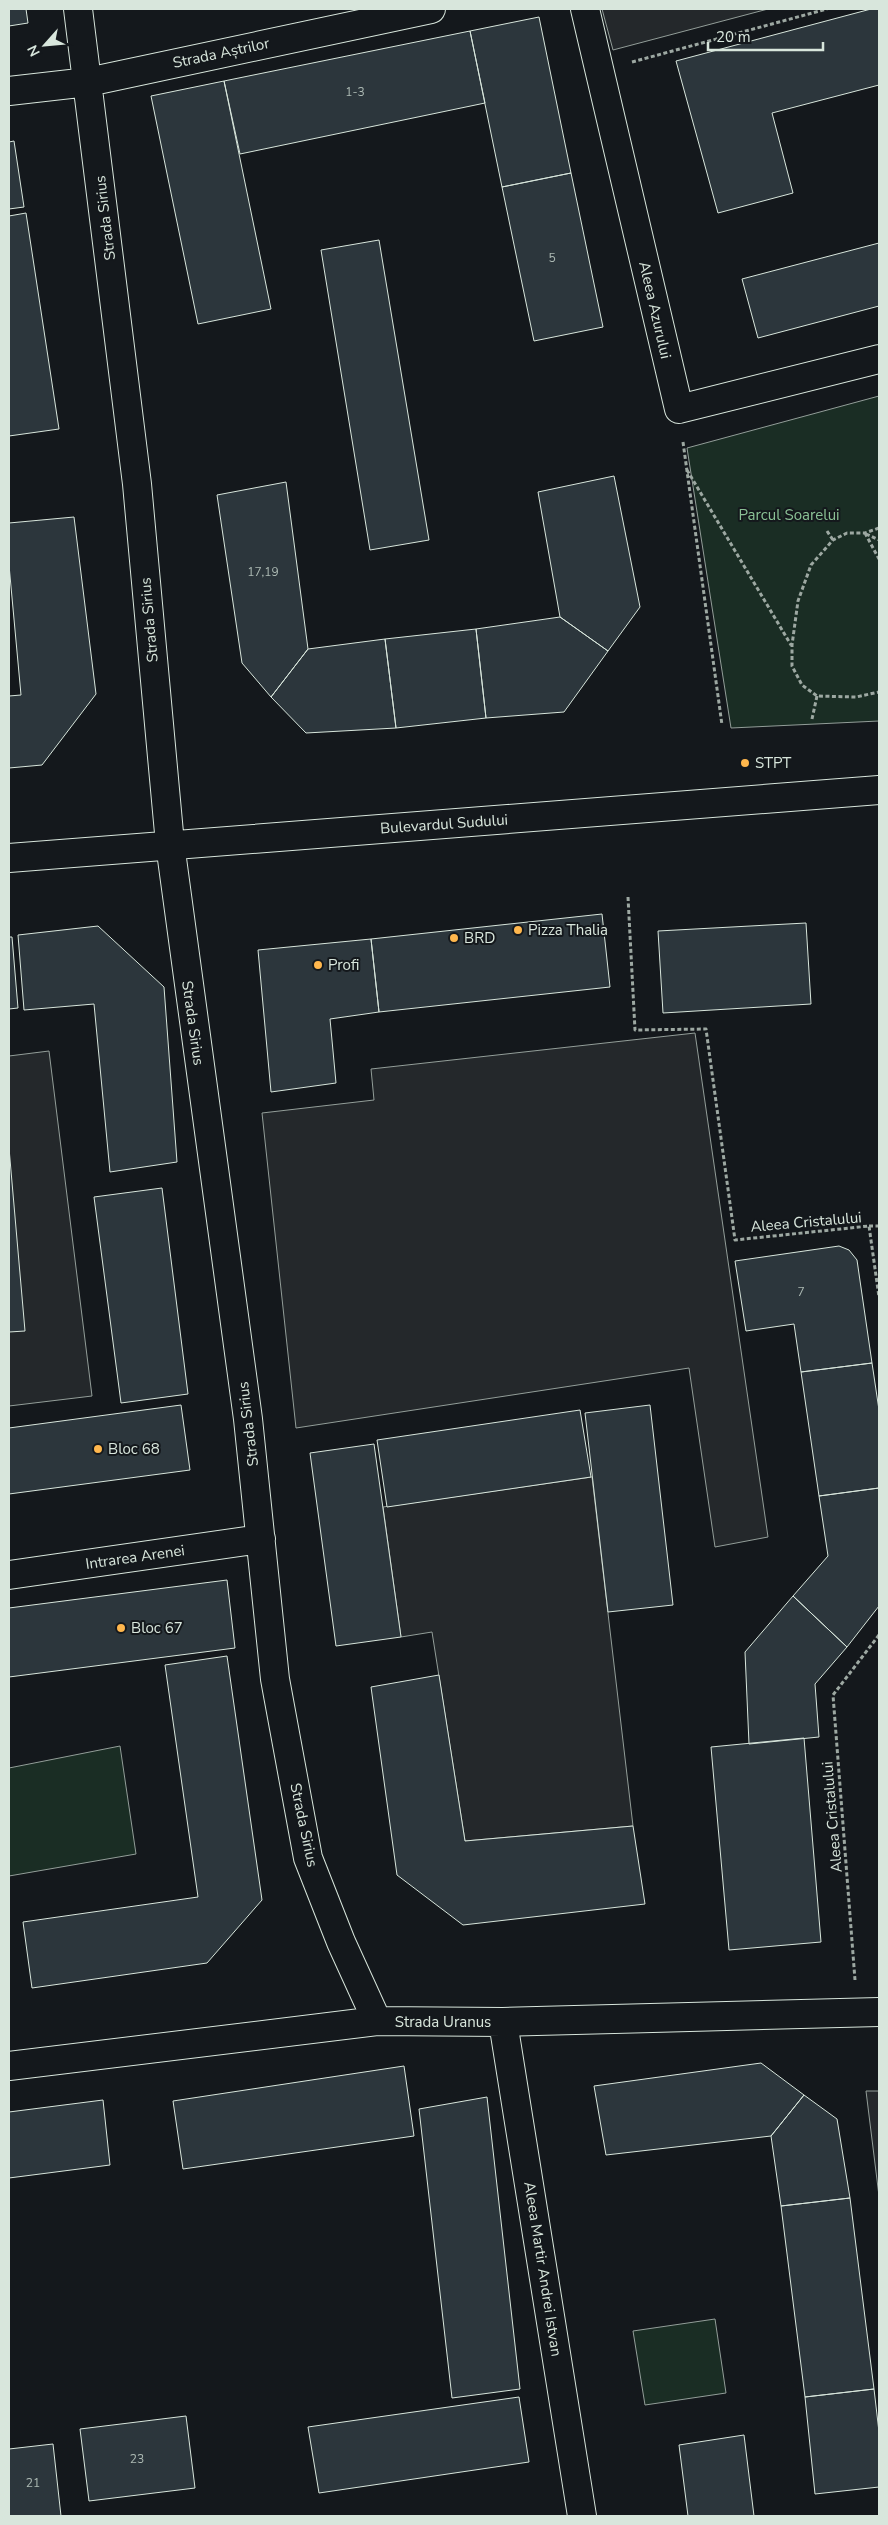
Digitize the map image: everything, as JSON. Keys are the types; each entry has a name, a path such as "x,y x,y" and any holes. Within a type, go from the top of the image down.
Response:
{"street":[{"name":"Strada Sirius","path":"78,9 136,484 170,844 248,1419 275,1679 308,1858 341,1942 377,2022"},
{"name":"Strada Aștrilor","path":"9,90 88,82 431,9"},
{"name":"Aleea Azurului","path":"585,9 679,409"},
{"path":"679,409 879,359"},
{"name":"Bulevardul Sudului","path":"9,858 879,790"},
{"name":"Intrarea Arenei","path":"9,1575 261,1539"},
{"name":"Strada Uranus","path":"9,2066 377,2022 504,2022 868,2012"},
{"name":"Aleea Martir Andrei Istvan","path":"504,2022 582,2516"}],"path":[{"path":"600,71 827,9"},
{"path":"679,409 722,725"},
{"path":"686,469 792,645"},
{"path":"879,528 866,533 847,533 833,540 811,565 798,601 792,645 792,666 802,685 817,696 856,697 879,692"},
{"path":"827,530 833,540"},
{"path":"866,533 879,540"},
{"path":"866,533 879,559"},
{"path":"812,719 817,696"},
{"name":"Aleea Cristalului","path":"628,897 635,1030 706,1028 735,1240 868,1226 879,1297"},
{"path":"868,1226 879,1226"},
{"name":"Aleea Cristalului","path":"868,2012 854,1957 833,1696 879,1635"}],"green space":[{"name":"Parcul Soarelui","path":"879,396 879,721 731,728 687,448"},
{"path":"120,1746 136,1854 9,1876 9,1768"},
{"path":"715,2319 726,2393 645,2405 633,2331"}],"shaded area":[{"path":"602,9 768,9 613,50"},
{"path":"695,1033 768,1537 715,1547 689,1368 296,1428 262,1113 374,1100 371,1069"},
{"path":"49,1051 92,1396 9,1406 9,1056"},
{"path":"592,1477 633,1826 465,1841 432,1632 401,1637 383,1507"},
{"path":"866,2091 879,2091 879,2196"}],"building":[{"path":"9,9 26,9 28,23 9,26"},
{"path":"871,9 879,9 879,85 772,113 793,193 718,213 676,61"},
{"path":"539,17 571,173 502,187 470,31"},
{"path":"470,31 485,103 240,154 224,81"},
{"path":"224,81 271,309 198,324 151,96"},
{"path":"14,141 24,207 9,209 9,142"},
{"path":"571,173 603,327 534,341 502,187"},
{"path":"26,213 59,429 9,436 9,216"},
{"path":"379,240 429,540 370,550 321,250"},
{"path":"879,243 879,306 758,338 742,279"},
{"path":"614,476 640,607 608,651 560,617 538,492"},
{"path":"286,482 308,649 271,697 242,663 217,495"},
{"path":"74,517 96,694 42,765 9,768 9,696 21,695 9,565 9,523"},
{"path":"560,617 608,651 564,712 486,718 476,629"},
{"path":"476,629 486,718 396,728 385,639"},
{"path":"385,639 396,728 306,733 271,697 308,649"},
{"path":"602,914 610,987 379,1012 371,939"},
{"path":"806,923 811,1004 663,1013 658,931"},
{"path":"98,926 164,987 177,1162 110,1172 94,1004 24,1010 18,935"},
{"path":"9,937 12,937 18,1008 9,1009"},
{"path":"371,939 379,1012 330,1019 336,1083 271,1092 258,950"},
{"path":"9,1148 25,1331 9,1332"},
{"path":"162,1188 188,1394 121,1403 94,1197"},
{"path":"839,1246 849,1250 857,1260 872,1363 801,1372 794,1324 746,1331 735,1261"},
{"path":"872,1363 879,1410 879,1488 819,1496 801,1372"},
{"name":"Bloc 68","path":"181,1405 190,1470 9,1494 9,1428"},
{"path":"650,1405 673,1605 608,1612 585,1413"},
{"path":"580,1410 591,1477 387,1507 377,1440"},
{"path":"374,1444 401,1637 336,1646 310,1453"},
{"path":"879,1488 879,1606 847,1647 793,1596 828,1556 819,1496"},
{"name":"Bloc 67","path":"227,1580 235,1648 9,1677 9,1608"},
{"path":"793,1596 847,1647 815,1684 819,1737 749,1744 745,1652"},
{"path":"227,1656 262,1900 207,1963 32,1988 23,1922 198,1897 165,1665"},
{"path":"439,1675 465,1841 633,1826 645,1904 463,1925 397,1875 371,1687"},
{"path":"804,1738 821,1942 729,1950 711,1747"},
{"path":"761,2063 804,2095 771,2136 606,2155 594,2086"},
{"path":"404,2066 414,2136 183,2169 173,2101"},
{"path":"804,2095 837,2119 850,2198 781,2206 771,2136"},
{"path":"487,2097 520,2389 452,2398 419,2109"},
{"path":"103,2100 110,2165 9,2178 9,2112"},
{"path":"850,2198 874,2389 805,2397 781,2206"},
{"path":"874,2389 879,2432 879,2487 815,2494 805,2397"},
{"path":"519,2397 529,2462 319,2493 308,2427"},
{"path":"186,2416 195,2488 89,2501 80,2429"},
{"path":"744,2435 754,2516 688,2516 679,2445"},
{"path":"53,2444 61,2516 9,2516 9,2449"}],"place":[{"name":"STPT","path":"745,763"},
{"name":"Pizza Thalia","path":"518,930"},
{"name":"BRD","path":"454,938"},
{"name":"Profi","path":"318,965"},
{"name":"Bloc 68","path":"98,1449"},
{"name":"Bloc 67","path":"121,1628"}]}
